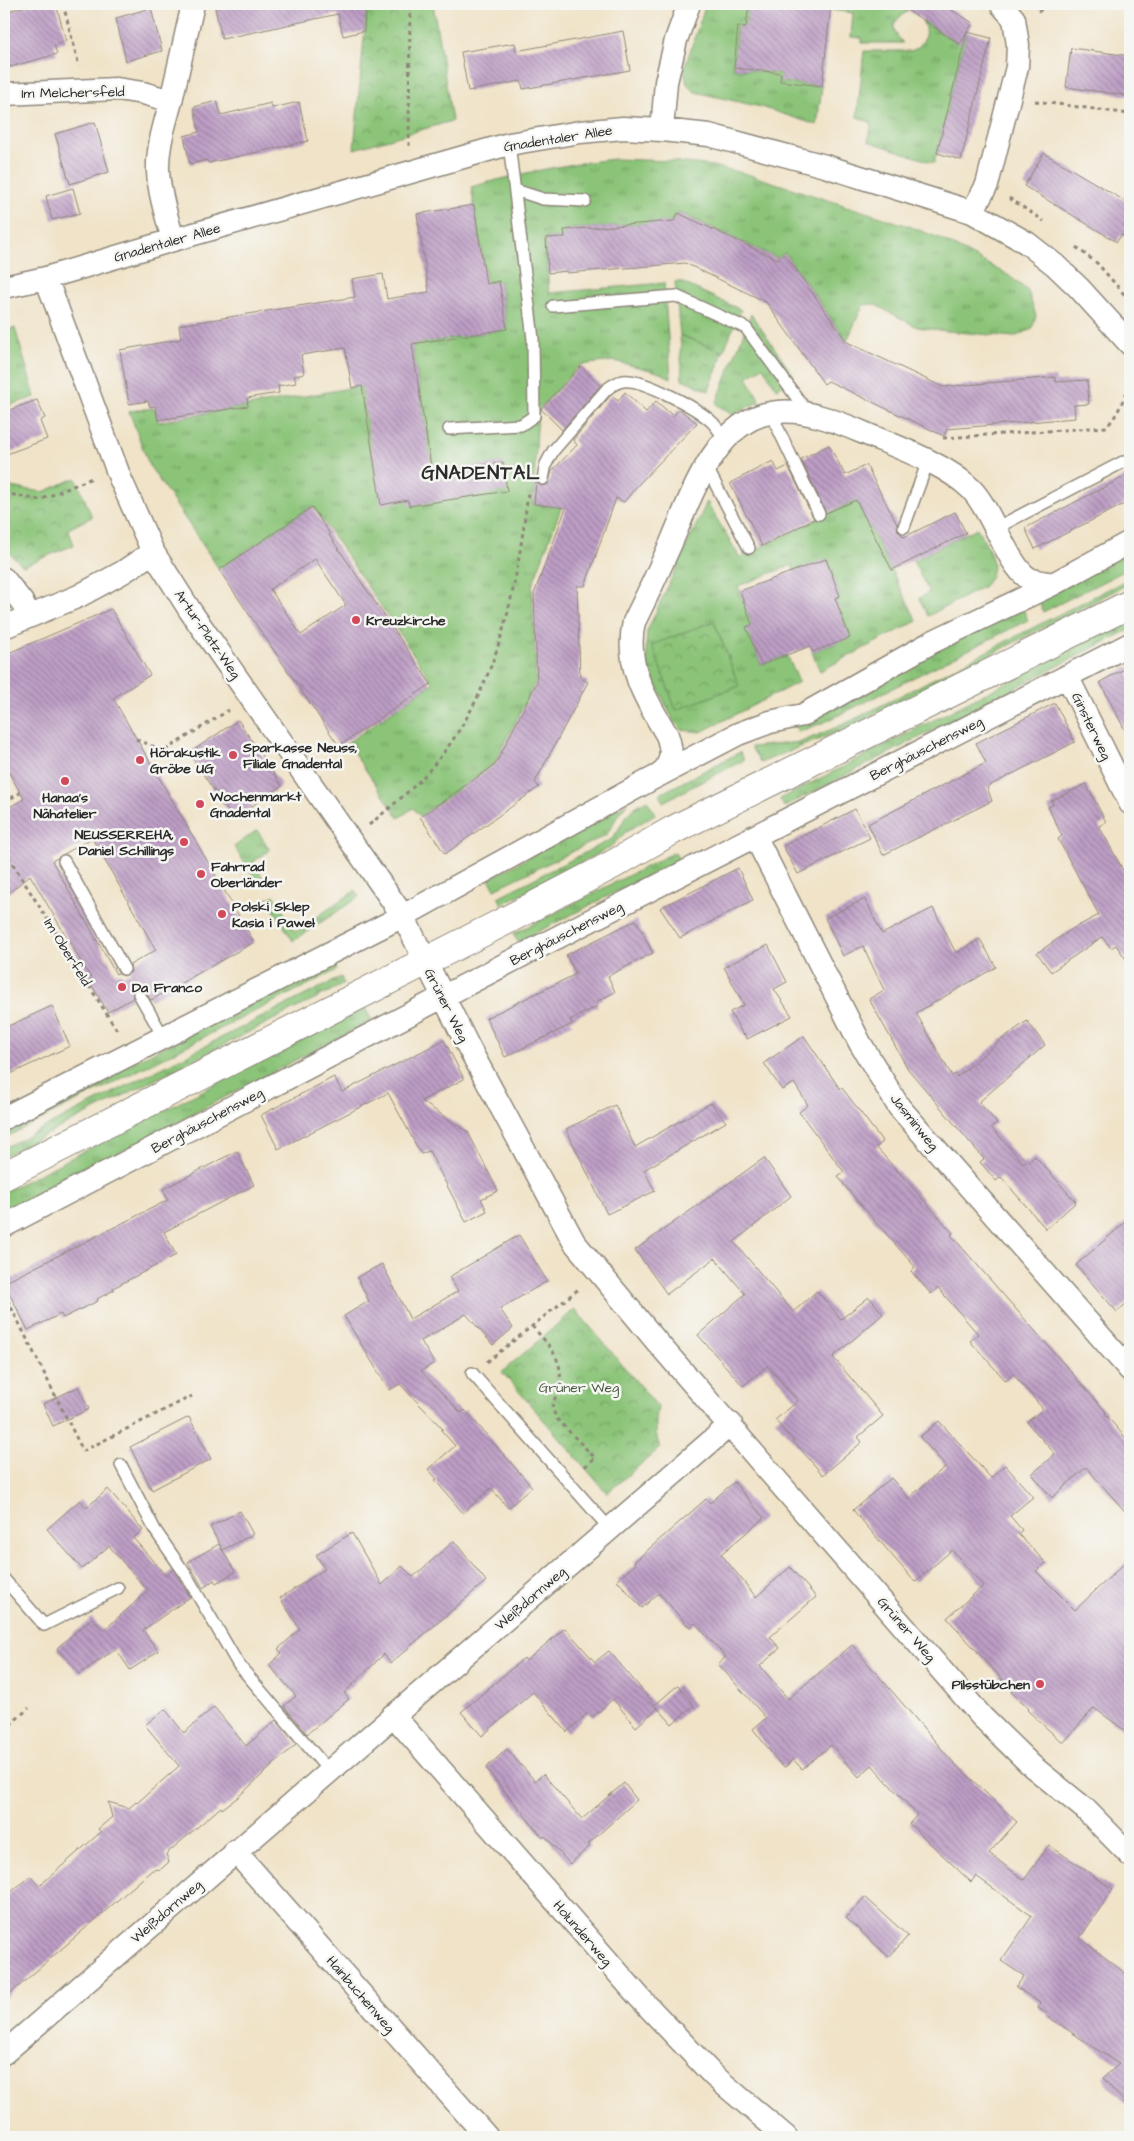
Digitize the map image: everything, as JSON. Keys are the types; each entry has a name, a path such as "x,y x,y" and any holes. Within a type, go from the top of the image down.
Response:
{"main road":[{"path":"4,1176 612,865 673,830 1130,604"}],"street":[{"path":"173,240 160,191 158,170 159,148 193,4"},
{"path":"662,130 666,82 676,40 689,4"},
{"path":"972,212 987,184 1017,67 1018,45 1014,19 1001,4"},
{"name":"Im Melchersfeld","path":"4,94 117,89 144,93 171,101"},
{"name":"Gnadentaler Allee","path":"4,286 46,278 509,144 580,132 623,128 662,130 709,135 825,166 972,212 1027,244 1055,265 1079,288 1130,344"},
{"name":"Artur-Platz-Weg","path":"46,278 116,468 153,552 191,612 403,916 426,961"},
{"path":"662,773 670,758 670,744 638,682 632,657 631,640 634,622 706,466 726,440 741,425 751,419 770,412 809,414 843,424 928,461 963,482 980,499 1015,563 1028,578 1053,584"},
{"path":"4,1118 403,916 662,773 738,734 770,722 803,715 934,641 1053,584 1130,542"},
{"path":"4,626 79,596 123,572 153,552"},
{"path":"4,579 22,602 29,615"},
{"name":"Berghäuschensweg","path":"4,1226 443,997 1130,644"},
{"name":"Ginsterweg","path":"1067,676 1130,803"},
{"name":"Jasminweg","path":"755,836 860,1043 900,1107 1130,1370"},
{"name":"Grüner Weg","path":"426,961 443,997 574,1242 657,1342 731,1424 982,1717 1032,1766 1085,1808 1130,1855"},
{"name":"Weißdornweg","path":"4,2053 235,1851 731,1424"},
{"name":"Holunderweg","path":"393,1715 640,1998 713,2075 786,2137"},
{"name":"Hainbuchenweg","path":"235,1851 487,2137"}],"lane":[{"path":"449,430 522,425 534,416 533,339 509,144"},
{"path":"515,190 543,199 585,200"},
{"path":"553,306 676,296 746,328 809,414"},
{"path":"543,479 546,464 552,451 606,390 614,383 625,380 665,393 690,406 714,424 726,440"},
{"path":"770,412 819,514"},
{"path":"904,527 928,461"},
{"path":"996,528 1124,462"},
{"path":"706,466 749,548"},
{"path":"64,861 124,969"},
{"path":"139,994 164,1038"},
{"path":"472,1373 610,1529"},
{"path":"121,1465 156,1530 186,1575 238,1664 329,1771"},
{"path":"4,1579 44,1625 118,1588"}],"path":[{"path":"63,4 86,90"},
{"path":"410,4 410,173"},
{"path":"1010,97 1130,114"},
{"path":"940,438 1107,427 1117,413 1130,386"},
{"path":"4,493 40,500 116,468"},
{"path":"350,841 404,796 424,776 455,738 482,691 493,665 507,615 519,558 529,486"},
{"path":"136,739 164,751 251,697"},
{"path":"4,802 20,793"},
{"name":"Im Oberfeld","path":"4,850 132,1054"},
{"path":"472,1373 600,1272"},
{"path":"4,1293 83,1451 192,1396"},
{"path":"532,1326 549,1345 560,1364 560,1382 552,1408 558,1419 595,1458 568,1482"},
{"path":"4,1730 29,1708"}],"green space":[{"path":"367,4 433,4 452,121 354,149"},
{"path":"706,4 748,4 746,26 737,26 733,68 781,74 780,82 822,86 817,125 761,107 695,92 687,84 684,69"},
{"path":"832,4 897,4 908,11 894,26 896,33 903,43 862,43 862,38 851,37 853,13 831,10"},
{"path":"922,20 959,44 967,32 934,163 868,141 872,123 857,117 864,51 911,51 920,45 924,38 925,29"},
{"path":"615,159 670,161 712,166 747,174 909,226 939,238 1008,275 1028,291 1036,316 1032,329 1014,337 917,327 874,304 863,305 847,341 785,253 777,258 678,212 674,221 565,230 565,237 545,238 549,293 664,283 671,378 658,372 614,361 580,365 538,410 533,504 547,506 569,487 532,586 536,681 494,764 420,816 413,808 399,818 347,743 433,683 313,506 219,569 149,465 129,411 155,408 158,422 361,386 376,481 433,471 412,345 507,329 500,281 487,283 471,187 543,170"},
{"path":"675,282 681,282 741,310 723,352 680,335"},
{"path":"751,314 794,376 777,389 763,367 747,377 760,401 732,415 716,404"},
{"path":"15,328 35,397 4,407 4,331"},
{"path":"680,335 723,352 709,391 682,379"},
{"path":"76,478 92,517 68,529 74,545 23,566 4,548 4,486 43,492"},
{"path":"856,500 917,621 820,671 812,652 850,637 835,598 840,596 827,559 794,571 792,565 738,586 752,625 747,628 761,665 787,655 799,682 701,732 682,730 674,722 648,667 647,631 707,502 740,558"},
{"path":"977,528 992,558 993,565 989,580 983,587 928,616 919,598 929,592 913,561"},
{"path":"1130,552 1130,568 1043,612 1039,601"},
{"path":"1130,578 1130,583 850,727 760,763 751,747 801,742 849,722"},
{"path":"1022,607 1028,620 825,722 798,732 794,724"},
{"path":"1130,619 1130,629 784,807 780,799"},
{"path":"714,621 739,686 676,710 652,645"},
{"path":"740,752 744,760 663,802 660,794"},
{"path":"647,800 655,814 626,832 609,848 502,904 498,897 612,839 629,813"},
{"path":"628,803 606,835 495,889 489,879"},
{"path":"257,830 270,850 253,862 265,881 259,884 234,847"},
{"path":"675,852 679,860 518,942 513,934"},
{"path":"356,890 359,897 293,941 267,899 274,895 295,932"},
{"path":"333,962 337,970 4,1138 4,1127"},
{"path":"341,977 344,984 4,1156 4,1148"},
{"path":"365,1008 372,1020 4,1213 4,1192"},
{"name":"Grüner Weg","path":"575,1309 658,1407 656,1428 660,1448 607,1493 502,1372"}],"building":[{"path":"35,4 56,4 66,41 54,45 57,54 10,67 4,42 4,12"},
{"path":"221,4 366,4 364,31 343,36 338,14 222,39 215,8 221,7"},
{"path":"749,4 831,4 822,86 780,81 781,73 734,68 738,26 746,27"},
{"path":"898,4 942,4 973,23 960,44"},
{"path":"151,8 162,51 126,61 116,18"},
{"path":"623,31 630,70 523,89 521,81 468,91 461,52 515,43 516,51"},
{"path":"967,32 991,38 961,160 937,153"},
{"path":"1071,48 1130,56 1130,96 1066,87"},
{"path":"217,101 221,115 271,103 272,108 299,102 308,141 208,163 207,160 190,164 184,136 199,132 194,107"},
{"path":"95,122 109,172 70,184 55,134"},
{"path":"1044,153 1130,204 1130,240 1121,235 1117,242 1024,186"},
{"path":"73,188 80,213 52,220 46,196"},
{"path":"474,205 486,284 499,281 507,329 412,344 432,473 503,462 507,491 409,506 408,500 381,505 362,386 352,388 345,348 301,355 304,374 294,376 296,383 278,386 279,393 247,398 248,406 158,420 155,406 150,407 148,401 129,404 120,350 181,339 179,325 355,297 352,279 383,274 387,299 429,292 417,214"},
{"path":"678,213 777,259 785,254 847,342 943,387 1055,377 1056,382 1087,380 1089,404 1074,405 1075,418 947,429 944,436 828,381 824,384 766,302 685,263 548,273 546,238 565,237 564,230 674,221"},
{"path":"581,366 601,385 562,430 541,409"},
{"path":"625,392 646,412 656,401 673,416 679,409 697,423 624,502 616,498 585,586 577,586 580,678 588,682 535,782 539,787 445,854 420,817 495,765 537,682 534,594 566,508 534,504 536,482 542,486 548,484 552,471 577,445 573,440 611,395 618,401"},
{"path":"37,400 45,418 40,421 47,439 4,455 4,412"},
{"path":"829,445 845,475 866,465 897,524 898,531 904,537 955,512 966,533 892,570 856,500 826,513 801,459"},
{"path":"773,461 778,471 788,466 814,519 762,546 730,483"},
{"path":"1130,474 1130,501 1035,549 1025,528"},
{"name":"Kreuzkirche","path":"312,507 329,535 431,684 339,746 219,570","holes":["315,559 346,605 301,635 270,589"]},
{"path":"826,559 840,596 835,598 850,638 812,652 810,646 761,665 746,627 752,625 740,591"},
{"path":"111,609 150,675 113,698 254,942 151,1000 143,988 136,987 132,991 133,998 108,1012 89,981 92,980 30,875 4,897 4,810 24,799 4,764 4,655","holes":["92,838 156,950 130,965 131,972 124,976 116,974 52,861"]},
{"path":"1130,666 1130,740 1100,682"},
{"path":"1055,703 1075,742 987,787 992,801 883,855 868,824 986,763 976,743"},
{"path":"238,720 282,786 233,819 189,753"},
{"path":"1086,784 1106,822 1099,826 1130,883 1130,965 1116,945 1111,948 1102,937 1051,972 1037,953 1072,929 1099,915 1058,839 1062,836 1048,807 1053,805 1051,801"},
{"path":"855,809 870,838 798,874 783,846"},
{"path":"738,868 753,900 680,938 660,908"},
{"path":"865,899 882,934 933,908 956,953 980,939 996,967 916,1013 952,1076 955,1074 957,1077 1002,1039 1027,1021 1045,1045 979,1102 997,1123 991,1127 1023,1163 1026,1161 1027,1163 1035,1156 1076,1202 1046,1229 1001,1177 996,1181 980,1162 984,1159 908,1069 869,999 884,990 863,946 843,956 825,918"},
{"path":"636,920 653,953 608,976 615,992 596,1002 598,1006 570,1020 572,1024 505,1057 486,1018 576,974 566,955"},
{"path":"768,945 787,982 774,989 792,1016 747,1039 730,1012 744,1005 724,967"},
{"path":"52,1006 70,1046 4,1077 4,1028"},
{"path":"804,1036 840,1089 842,1088 883,1142 876,1147 953,1233 951,1235 1106,1412 1105,1414 1130,1443 1130,1517 1086,1467 1052,1498 1032,1474 1055,1454 1027,1422 1043,1409 1013,1374 1006,1381 970,1341 978,1334 938,1288 931,1294 911,1271 915,1267 847,1189 838,1176 844,1172 799,1112 808,1105 794,1083 782,1090 764,1063"},
{"path":"444,1040 464,1079 421,1101 468,1132 498,1191 481,1199 487,1211 466,1222 429,1151 421,1154 388,1093 278,1149 261,1115 334,1077 342,1092"},
{"path":"711,1103 726,1122 644,1170 655,1191 607,1214 566,1129 615,1105 635,1147"},
{"path":"237,1151 254,1185 164,1232 176,1255 113,1288 114,1290 97,1299 98,1301 63,1318 61,1314 28,1330 4,1283 168,1200 163,1189"},
{"path":"764,1158 791,1196 734,1242 793,1312 817,1291 841,1319 869,1297 883,1314 833,1357 883,1416 858,1437 862,1442 823,1475 775,1420 798,1401 767,1366 743,1386 698,1335 745,1294 715,1258 667,1294 635,1250"},
{"path":"1130,1218 1130,1300 1117,1312 1076,1265"},
{"path":"519,1235 547,1281 500,1309 513,1328 493,1345 466,1314 421,1341 434,1363 421,1371 461,1413 465,1410 532,1487 508,1508 491,1488 463,1513 428,1469 455,1446 441,1430 443,1429 400,1384 389,1390 344,1316 369,1301 357,1277 382,1264 410,1319 458,1291 449,1277"},
{"path":"78,1387 89,1409 53,1426 43,1404"},
{"path":"189,1417 211,1459 152,1490 130,1447"},
{"path":"939,1421 991,1478 1005,1465 1033,1497 1010,1516 1022,1530 1018,1534 1046,1563 1036,1571 1075,1610 1130,1558 1130,1734 1094,1708 1063,1743 1027,1710 1029,1708 1011,1692 1012,1690 947,1618 983,1586 952,1550 915,1582 853,1510 891,1478 909,1498 946,1466 920,1437"},
{"path":"734,1482 764,1518 721,1554 756,1597 790,1567 816,1597 770,1637 780,1648 760,1666 788,1699 852,1645 953,1762 1017,1822 989,1853 1024,1880 1049,1845 1113,1889 1080,1938 1130,1977 1130,2109 1103,2078 1119,2064 1047,2016 1048,2014 1038,2008 1040,2003 1016,1987 1024,1976 1001,1961 1032,1916 976,1876 971,1882 909,1824 917,1815 872,1765 859,1777 831,1745 802,1769 793,1759 785,1767 781,1765 753,1729 766,1718 718,1664 726,1657 695,1623 691,1627 686,1624 659,1593 642,1608 617,1580 636,1564 634,1562 706,1499 710,1503"},
{"path":"108,1489 143,1530 133,1538 166,1576 173,1569 190,1597 143,1630 158,1651 144,1661 130,1670 116,1649 79,1674 57,1648 92,1618 103,1631 148,1591 109,1546 82,1569 47,1529 80,1500 86,1508"},
{"path":"240,1511 253,1534 223,1550 210,1527"},
{"path":"352,1533 382,1585 402,1566 413,1577 454,1541 486,1581 391,1663 384,1654 344,1693 349,1699 307,1734 284,1706 296,1696 269,1665 282,1653 278,1649 300,1629 280,1598 325,1569 316,1555"},
{"path":"219,1544 235,1572 216,1583 214,1580 203,1588 188,1562"},
{"path":"565,1628 595,1662 609,1651 655,1705 678,1685 694,1705 672,1724 658,1708 636,1727 613,1699 593,1717 588,1713 567,1732 533,1692 482,1736 461,1712 524,1658 526,1661"},
{"path":"214,1707 246,1746 276,1720 296,1744 238,1797 222,1809 221,1807 166,1854 169,1862 161,1869 152,1870 4,1999 4,1898 30,1876 39,1886 101,1832 98,1829 112,1817 108,1802 129,1808 179,1766 145,1725 165,1709 184,1733"},
{"path":"507,1749 535,1781 543,1774 582,1819 624,1783 637,1800 588,1844 590,1846 570,1864 545,1836 543,1838 486,1768"},
{"path":"865,1897 908,1936 889,1957 846,1918"}],"place":[{"name":"Kreuzkirche","path":"356,620"},
{"name":"Sparkasse Neuss, Filiale Gnadental","path":"233,755"},
{"name":"Hörakustik Gröbe UG","path":"140,760"},
{"name":"Hanaa's Nähatelier","path":"65,781"},
{"name":"Wochenmarkt Gnadental","path":"200,804"},
{"name":"NEUSSERREHA, Daniel Schillings","path":"184,842"},
{"name":"Fahrrad Oberländer","path":"201,874"},
{"name":"Polski Sklep Kasia i Paweł","path":"222,914"},
{"name":"Da Franco","path":"122,987"},
{"name":"Pilsstübchen","path":"1040,1684"}],"district":[{"name":"GNADENTAL","path":"481,472"}]}
